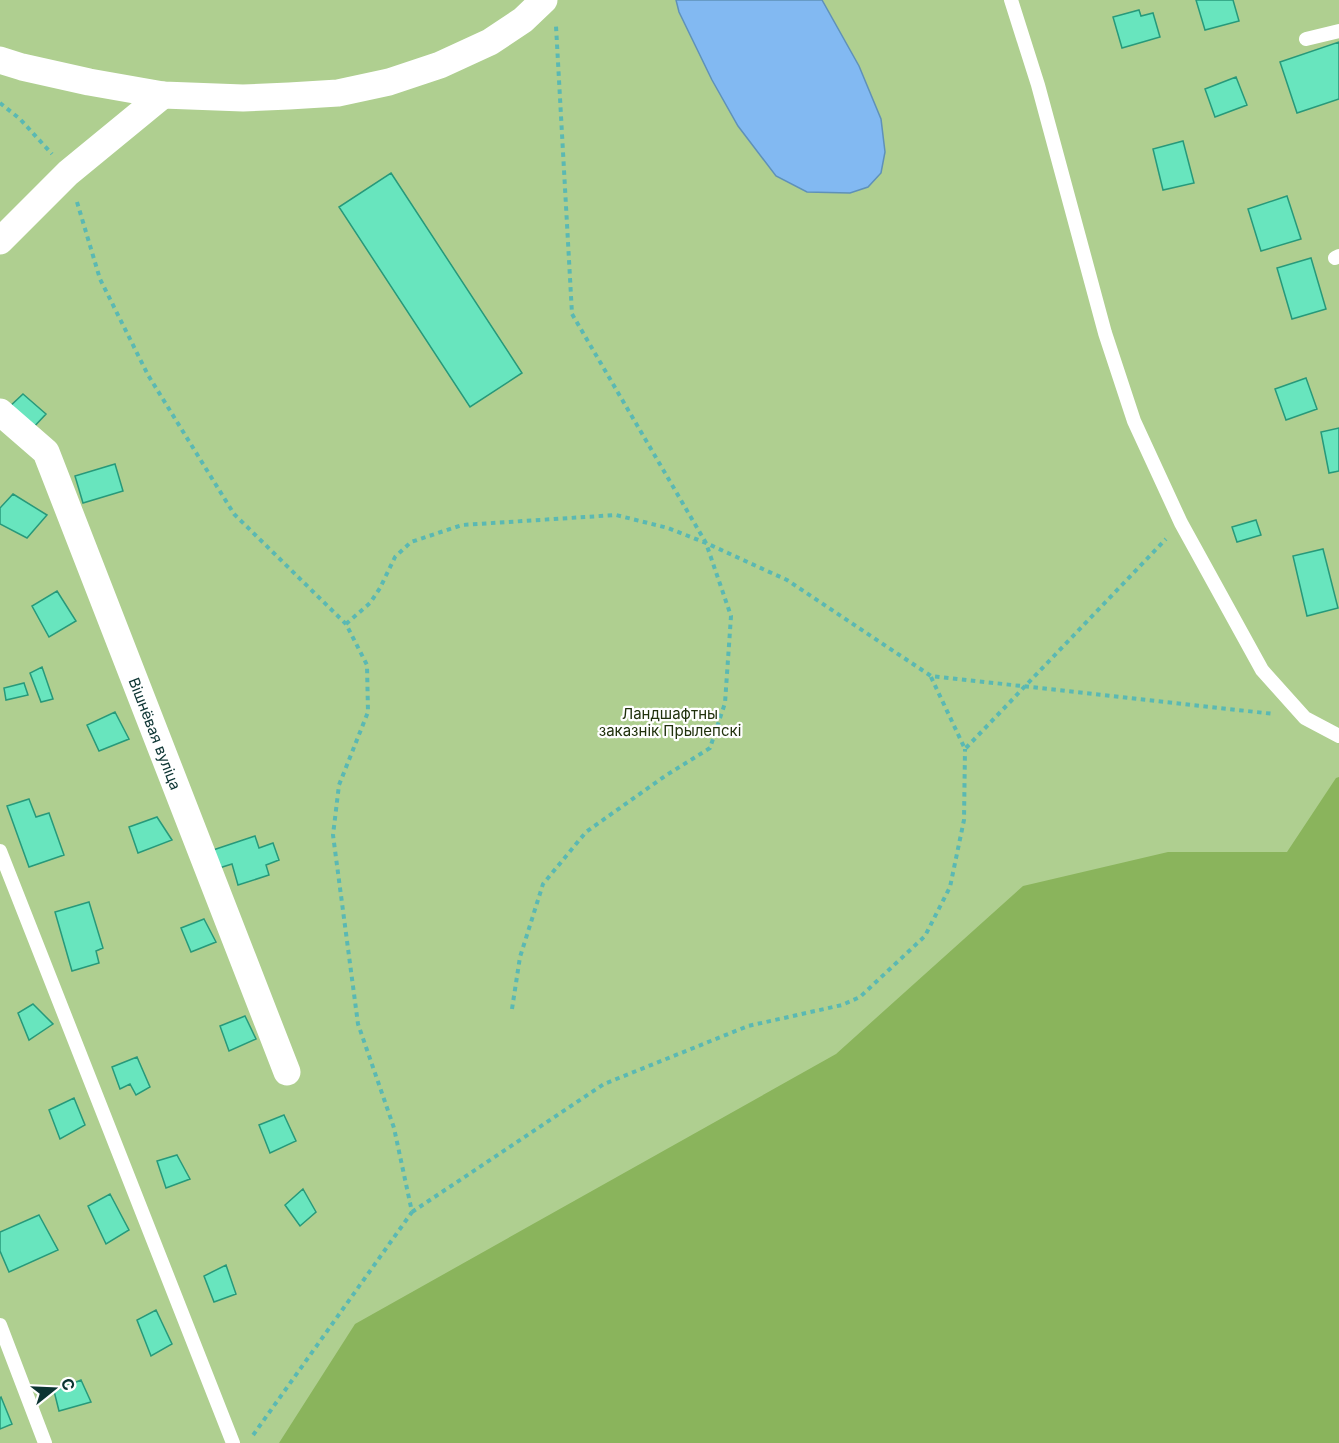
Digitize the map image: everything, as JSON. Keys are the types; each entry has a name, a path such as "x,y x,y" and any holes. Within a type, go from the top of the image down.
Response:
{"street":[{"path":"0,60 89,82 163,95 243,98 338,93 389,82 440,65 490,42 523,20 550,12"},
{"path":"0,241 68,173 163,95"},
{"name":"Вішнёвая вуліца","path":"0,412 46,452 287,1072"}],"lane":[{"path":"1011,0 1038,85 1105,333 1134,422 1182,523 1262,670 1305,717 1339,736"},
{"path":"1306,39 1339,31"},
{"path":"0,851 232,1443"},
{"path":"0,1325 45,1443"}],"path":[{"path":"512,1009 520,957 543,884 586,832 665,776 710,748 725,703 731,616 706,543 572,314 550,12"},
{"path":"0,103 20,119 68,173 100,279 147,375 234,514 346,624 367,665 368,712 339,785 333,835 358,1024 394,1128 412,1212"},
{"path":"346,624 370,603 395,557 411,542 462,525 616,514 668,528 787,580 931,676 1305,717"},
{"path":"965,749 1182,523"},
{"path":"248,1443 412,1212 604,1084 748,1026 842,1005 860,997 926,936 950,887 964,820 965,749 931,676"}],"green space":[{"name":"Ландшафтны заказнік Прылепскі","path":"0,0 1339,0 1339,1443 0,1443"},
{"path":"1339,777 1339,1443 279,1443 355,1324 836,1054 1023,886 1168,852 1287,852 1336,778"}],"water":[{"path":"676,0 822,0 859,66 881,119 885,152 881,173 868,187 850,193 807,192 776,176 738,126 712,80 679,12"}],"building":[{"path":"1196,0 1233,0 1239,21 1205,30"},
{"path":"1139,10 1141,16 1153,13 1160,37 1122,48 1113,17"},
{"path":"1339,42 1339,99 1297,113 1280,62"},
{"path":"1236,77 1247,105 1215,117 1205,89"},
{"path":"1183,141 1194,183 1163,190 1153,149"},
{"path":"391,173 522,373 470,407 339,207"},
{"path":"1287,196 1301,239 1261,251 1248,209"},
{"path":"1311,258 1326,309 1292,319 1277,268"},
{"path":"1306,378 1317,409 1286,420 1275,389"},
{"path":"23,394 46,414 31,430 7,409"},
{"path":"1339,428 1339,471 1329,473 1321,432"},
{"path":"115,464 123,491 83,503 75,476"},
{"path":"13,494 47,515 27,538 0,524 0,508"},
{"path":"1256,520 1261,535 1237,542 1232,527"},
{"path":"1323,549 1338,608 1307,616 1293,556"},
{"path":"57,591 76,621 49,637 32,606"},
{"path":"42,667 53,699 41,702 30,673"},
{"path":"24,683 28,695 6,700 4,688"},
{"path":"115,712 129,739 99,751 87,725"},
{"path":"29,799 36,817 49,813 64,855 29,867 7,806"},
{"path":"157,817 172,840 138,853 129,827"},
{"path":"255,836 259,848 273,843 279,860 266,865 269,875 238,885 232,864 216,869 210,851"},
{"path":"89,902 103,948 96,951 99,963 72,971 55,912"},
{"path":"204,919 216,942 191,952 181,928"},
{"path":"33,1004 53,1024 29,1040 18,1013"},
{"path":"245,1016 256,1039 229,1051 220,1026"},
{"path":"137,1057 150,1087 136,1095 130,1084 120,1089 112,1067"},
{"path":"74,1098 85,1125 60,1139 49,1110"},
{"path":"284,1115 296,1141 270,1153 259,1125"},
{"path":"177,1155 190,1179 166,1188 157,1161"},
{"path":"303,1189 316,1212 300,1226 285,1205"},
{"path":"110,1194 129,1230 106,1244 88,1206"},
{"path":"39,1215 58,1250 9,1272 0,1251 0,1232"},
{"path":"226,1265 236,1294 214,1302 204,1276"},
{"path":"156,1310 172,1344 151,1356 137,1320"},
{"path":"81,1380 91,1402 59,1411 54,1391"},
{"path":"0,1398 12,1424 0,1429"}]}
